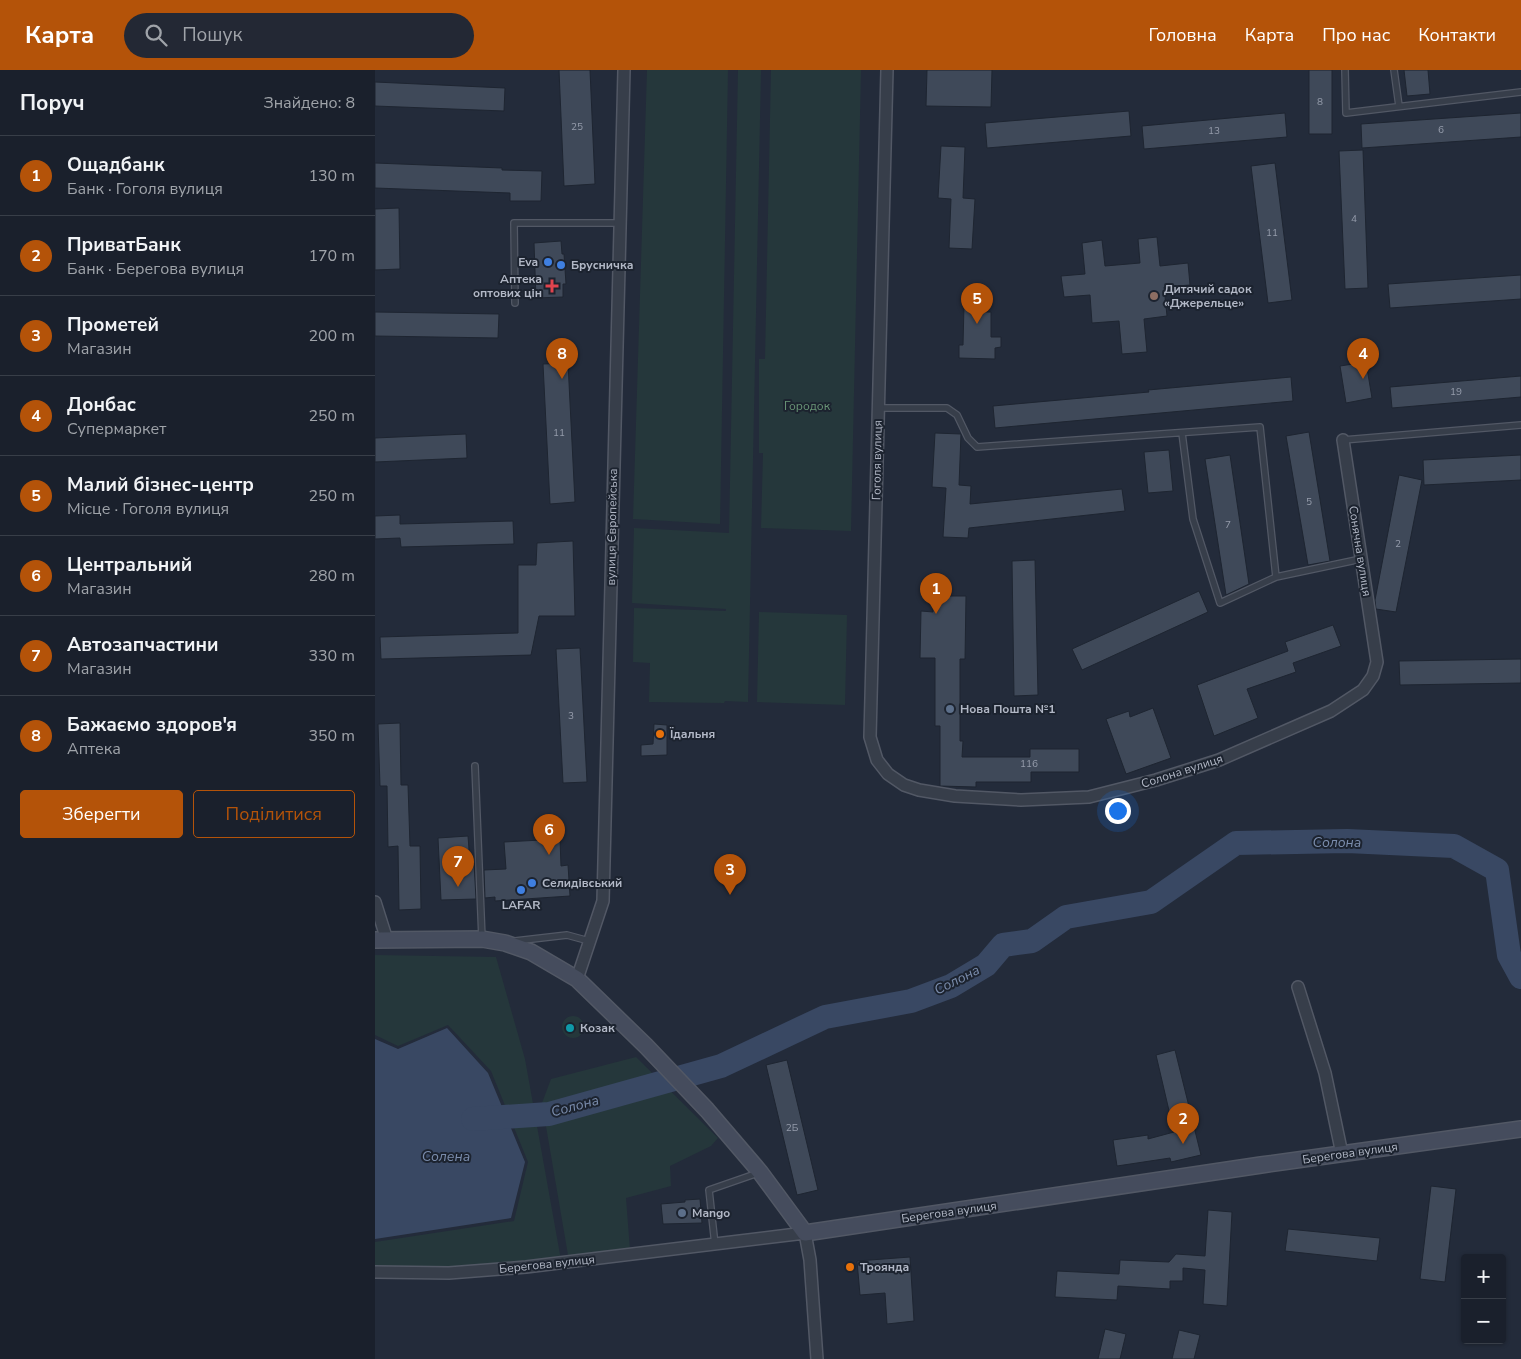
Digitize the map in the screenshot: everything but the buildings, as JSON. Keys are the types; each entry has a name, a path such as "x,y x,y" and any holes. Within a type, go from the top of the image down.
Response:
{"main road":[{"path":"381,940 482,939 505,943 531,952 577,979 646,1046 707,1110 760,1172 805,1233"},
{"name":"Берегова вулиця","path":"805,1233 1521,1129"}],"street":[{"name":"вулиця Європейська","path":"577,979 603,901 624,70"},
{"name":"Гоголя вулиця","path":"887,70 870,737 877,760 888,774 904,785 919,790 955,796"},
{"name":"Сонячна вулиця","path":"1343,440 1377,662"},
{"name":"Солона вулиця","path":"955,796 1021,800 1089,797 1165,777 1219,760 1331,711 1363,690 1373,676 1377,662"},
{"path":"375,902 381,940"},
{"path":"1298,987 1325,1073 1342,1154"},
{"path":"805,1233 810,1260 817,1359"},
{"name":"Берегова вулиця","path":"375,1272 469,1272 553,1264 805,1233"}],"lane":[{"path":"1345,70 1346,113 1521,92"},
{"path":"1394,70 1399,106"},
{"path":"515,303 514,223 620,223"},
{"path":"878,408 947,408 957,415 968,438 977,447 1260,427 1276,577"},
{"path":"1343,440 1521,425"},
{"path":"1182,433 1193,519 1220,603 1276,577 1361,559"},
{"path":"475,766 482,939"},
{"path":"505,943 567,935 589,941"},
{"path":"715,1245 709,1190 760,1172"}],"green space":[{"path":"647,70 728,70 720,524 633,519"},
{"path":"738,70 761,70 748,702 649,702 650,663 633,662 634,608 726,611 726,609 632,603 634,528 729,533"},
{"name":"Городок","path":"771,70 861,70 851,531 761,528 763,453 759,453 759,359 765,359"},
{"path":"759,612 847,615 845,705 757,702"},
{"path":"375,955 496,957 525,1059 561,1260 497,1266 375,1267 375,1242 514,1221 528,1162 491,1071 448,1025 398,1046 375,1035"},
{"path":"573,1016 581,1019 584,1027 581,1035 573,1038 565,1035 562,1027 565,1019"},
{"path":"636,1057 718,1138 711,1146 670,1166 671,1186 626,1198 630,1250 568,1255 542,1103 551,1079"}],"water":[{"name":"Солена","path":"447,1028 488,1073 525,1162 511,1218 375,1239 375,1039 398,1049"}],"waterway":[{"name":"Солона","path":"473,1119 549,1114 721,1066 825,1017 911,1001 951,986 986,965 1003,945 1032,941 1066,917 1151,902 1236,843 1347,841 1454,846 1497,870 1509,955 1521,977"}],"place":[{"name":"Eva","path":"548,262"},
{"name":"Брусничка","path":"561,265"},
{"name":"Аптека оптових цін","path":"552,286"},
{"name":"Дитячий садок «Джерельце»","path":"1154,296"},
{"name":"Малий бізнес-центр","path":"977,324"},
{"name":"Бажаємо здоров'я","path":"562,379"},
{"name":"Донбас","path":"1363,379"},
{"name":"Ощадбанк","path":"936,614"},
{"name":"Нова Пошта №1","path":"950,709"},
{"name":"Їдальня","path":"660,734"},
{"name":"Центральний","path":"549,855"},
{"name":"Селидівський","path":"532,883"},
{"name":"Автозапчастини","path":"458,887"},
{"name":"LAFAR","path":"521,890"},
{"name":"Прометей","path":"730,895"},
{"name":"Козак","path":"570,1028"},
{"name":"ПриватБанк","path":"1183,1144"},
{"name":"Mango","path":"682,1213"},
{"name":"Троянда","path":"850,1267"}]}
